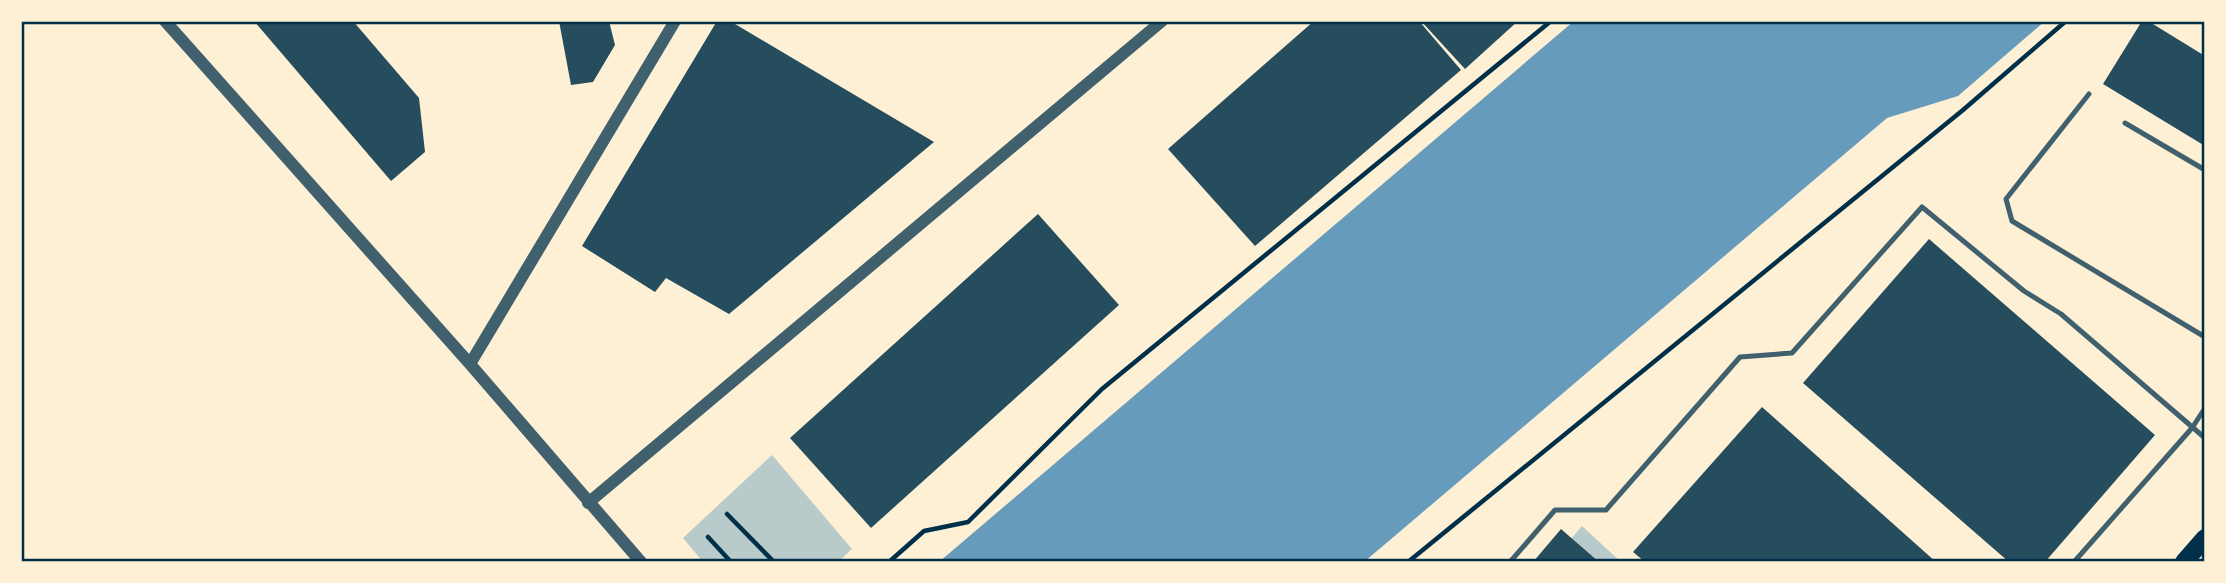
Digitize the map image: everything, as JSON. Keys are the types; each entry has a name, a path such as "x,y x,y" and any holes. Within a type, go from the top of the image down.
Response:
{"main road":[{"path":"2184,562 2205,538"}],"street":[{"path":"165,21 470,364 640,562"},
{"path":"470,364 675,21"},
{"path":"588,503 1162,21"}],"lane":[{"path":"2089,94 2006,199 2012,221 2205,337"},
{"path":"2125,122 2205,170"},
{"path":"1510,562 1555,510 1606,510 1740,357 1793,353 1922,207 2024,291 2061,314 2205,438"},
{"path":"2074,562 2192,428 2205,408"}],"path":[{"path":"889,562 925,531 968,522 1102,389 1551,21"},
{"path":"1408,562 1963,110 2066,21"},
{"path":"727,514 774,562"},
{"path":"708,537 731,562"}],"shaded area":[{"path":"772,455 852,549 838,562 703,562 683,538"},
{"path":"1582,526 1621,562 1551,562"}],"water":[{"path":"1574,21 2045,21 1958,96 1887,118 1364,562 939,562"}],"building":[{"path":"254,21 353,21 419,98 425,152 391,181"},
{"path":"559,21 609,21 615,45 593,82 571,85"},
{"path":"717,21 730,21 934,142 729,314 666,278 655,292 582,246"},
{"path":"1314,21 1419,21 1461,70 1255,246 1168,149"},
{"path":"1421,21 1518,21 1465,69"},
{"path":"2142,21 2148,21 2205,56 2205,146 2103,84"},
{"path":"1038,214 1119,305 871,528 790,438"},
{"path":"1929,239 2155,435 2045,562 2009,562 1803,383"},
{"path":"1762,407 1936,562 1645,562 1633,552"},
{"path":"1561,529 1599,562 1533,562"}]}
